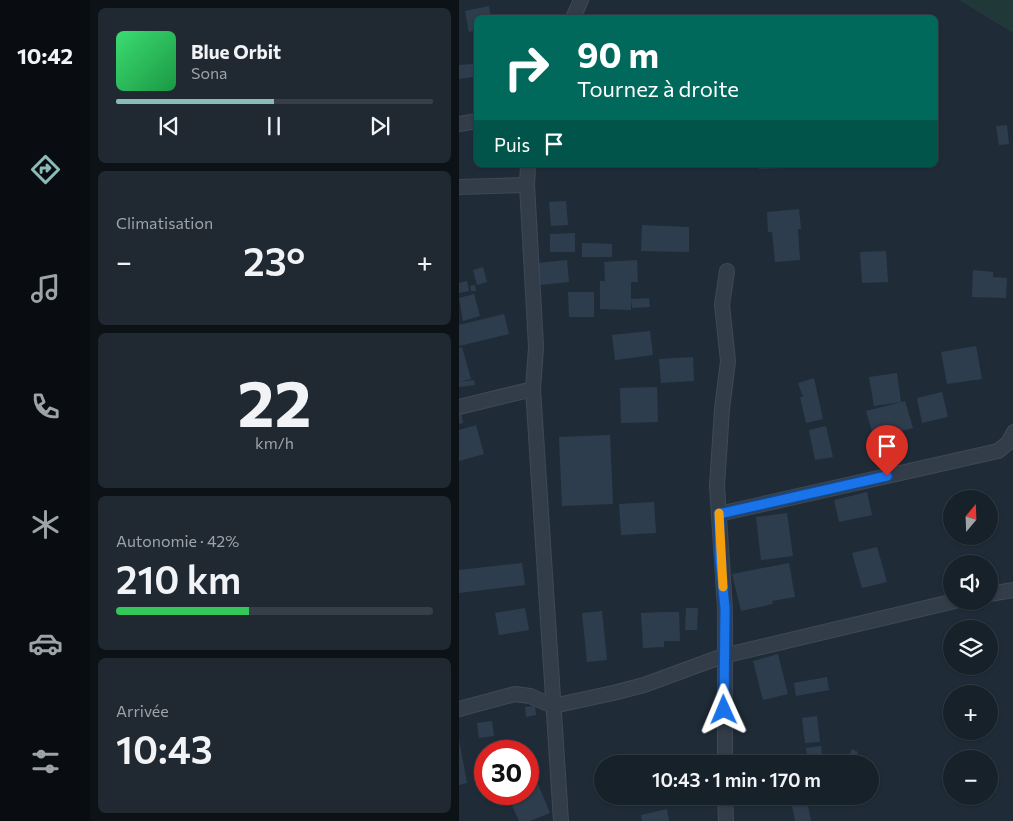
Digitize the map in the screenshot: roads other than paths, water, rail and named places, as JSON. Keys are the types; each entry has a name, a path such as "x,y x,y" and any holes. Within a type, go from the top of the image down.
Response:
{"street":[{"path":"574,15 581,0"},
{"path":"459,124 474,122"},
{"path":"528,167 527,185 536,347 533,389 561,821"},
{"path":"459,186 527,185"},
{"path":"725,755 723,656 725,608 720,559 717,477 722,408 728,361 722,305 727,272"},
{"path":"459,407 533,389"},
{"path":"719,514 998,451 1008,444 1013,432"},
{"path":"998,592 1013,590"},
{"path":"459,709 515,694 530,696 553,706 644,685 723,656 943,604"},
{"path":"725,805 726,821"}]}
